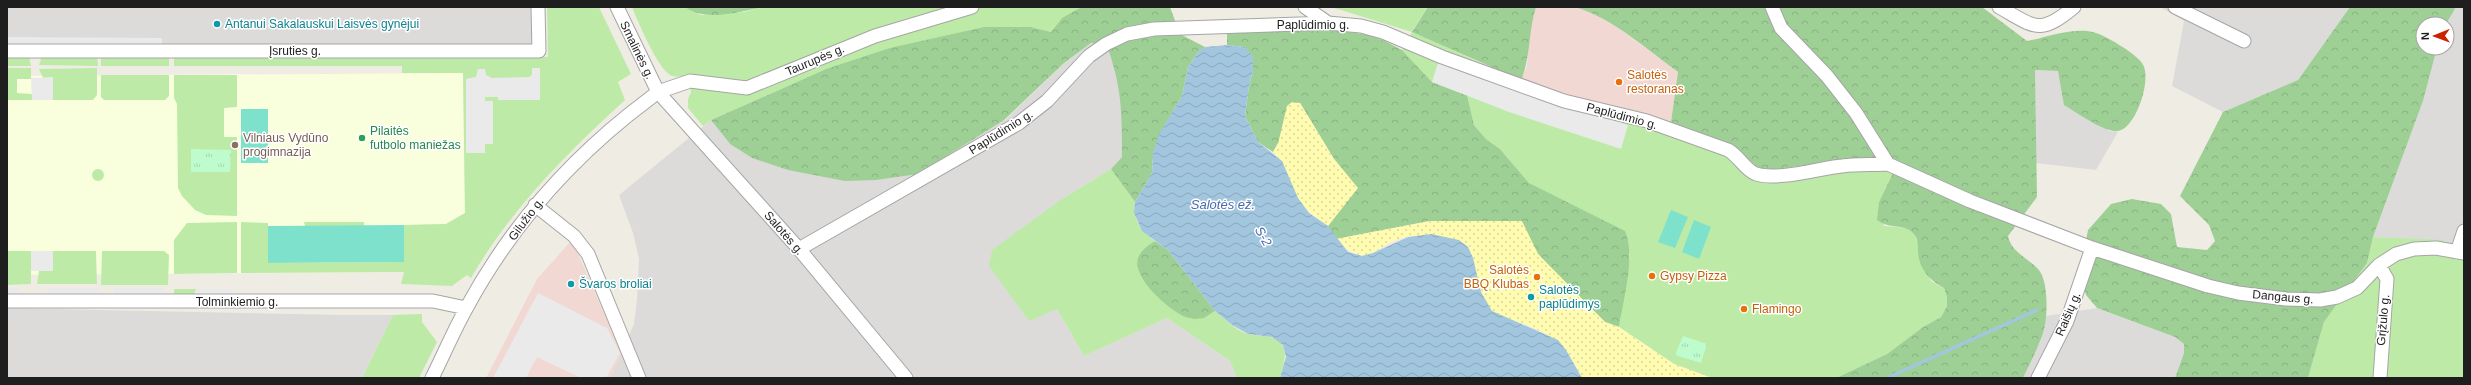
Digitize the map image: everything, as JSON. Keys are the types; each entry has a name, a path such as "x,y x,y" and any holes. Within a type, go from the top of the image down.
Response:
{"street":[{"name":"Įsruties g.","path":"7,51 539,51 538,7"},
{"name":"Smalinės g.","path":"616,7 658,92"},
{"name":"Taurupės g.","path":"658,92 690,80 700,80 730,87 747,88 875,36 972,7"},
{"path":"1305,7 1328,23"},
{"path":"1772,7 1781,28 1827,76 1856,113 1888,164"},
{"path":"1998,7 2033,26 2047,26 2074,7"},
{"path":"2175,7 2244,41"},
{"name":"Paplūdimio g.","path":"799,249 1019,123 1047,101 1089,56 1106,44 1127,34 1154,29 1328,23 1361,26 1383,32 1442,57 1564,101 1647,121 1728,150 1737,155 1748,168 1756,174 1784,174 1841,166 1888,164"},
{"name":"Gilužio g.","path":"432,378 466,308 535,205 581,155 658,92"},
{"name":"Salotės g.","path":"658,92 799,249 906,378"},
{"name":"Dangaus g.","path":"1888,164 1970,201 2092,248 2208,286 2238,293 2286,300 2320,300 2337,297 2357,288 2379,265 2396,254 2414,249 2436,248 2460,252"},
{"path":"535,205 574,236 588,254 639,378"},
{"path":"2460,252 2464,231"},
{"name":"Raišių g.","path":"2038,378 2067,321 2092,248"},
{"name":"Grįžulo g.","path":"2379,265 2387,279 2380,378"},
{"name":"Tolminkiemio g.","path":"7,301 433,302 466,308"}],"shaded area":[{"path":"7,7 533,7 533,39 532,44 527,45 7,46"},
{"path":"1536,7 1575,7 1590,12 1618,28 1678,72 1671,122 1574,99 1521,80 1527,66 1530,26"},
{"path":"2160,7 2350,7 2298,80 2223,112 2172,86 2184,21"},
{"path":"2456,7 2464,7 2464,253 2445,250 2445,241 2373,237 2423,101 2435,56 2455,56 2455,16 2451,16"},
{"path":"7,37 162,38 162,45 7,45"},
{"path":"1091,43 1106,44 1118,77 1122,99 1122,157 1111,169 1062,199 1057,309 1084,356 1167,318 1230,361 1237,378 610,378 634,324 639,259 633,233 619,195 711,120 730,144 752,158 1005,120 1064,63"},
{"path":"1438,63 1628,125 1621,149 1509,112 1432,82"},
{"path":"532,68 540,68 540,100 498,100 498,97 485,97 485,101 493,101 493,144 485,144 485,153 466,153 466,79 476,77 478,69 485,69 486,75 492,78 529,77 532,75"},
{"path":"2035,70 2058,71 2109,131 2118,132 2096,170 2036,163"},
{"name":"Vilniaus Vydūno progimnazija","path":"463,73 465,213 446,224 404,225 404,272 7,275 7,76"},
{"path":"53,77 53,100 32,100 31,78"},
{"path":"241,109 268,109 268,163 241,163"},
{"path":"1671,210 1688,217 1675,248 1658,242"},
{"path":"1694,220 1711,227 1699,259 1682,252"},
{"path":"404,225 404,262 268,263 268,226"},
{"path":"572,240 622,354 610,378 486,378 537,279"},
{"path":"31,251 53,251 53,271 31,271"},
{"path":"7,288 20,288 20,296 7,296"},
{"path":"47,288 99,288 99,296 47,296"},
{"path":"114,288 163,288 163,297 114,297"},
{"path":"196,289 232,289 232,297 196,297"},
{"path":"538,293 607,328 620,353 606,378 581,378 537,357 526,378 493,378"},
{"path":"7,308 393,315 362,378 7,378"},
{"path":"2097,308 2175,337 2184,344 2184,353 2175,378 2023,378 2043,332 2046,316"}],"green space":[{"path":"547,7 599,7 631,74 618,82 625,100 582,140 541,183 504,229 471,278 467,275 452,286 401,284 404,272 241,273 241,222 268,223 268,263 404,262 404,225 446,224 465,213 463,73 402,73 402,66 174,66 174,56 548,57"},
{"path":"632,7 685,7 701,15 744,12 763,7 1106,7 1062,18 1051,32 1031,27 826,69 711,120 703,126 688,108 688,99 691,92 688,76 679,77 670,75 659,63 648,44"},
{"path":"685,7 763,7 733,13 712,15 693,12"},
{"path":"1170,7 1180,34 1205,47 1199,51 1188,67 1182,96 1173,111 1153,153 1152,173 1135,202 1111,169 1122,157 1122,127 1118,86 1106,44 1091,43 1064,63 1004,120 918,174 876,180 845,181 788,170 752,158 730,144 711,120 826,69 890,48 984,27 1031,27 1051,32 1062,18 1080,8"},
{"path":"1331,7 1428,7 1412,31 1504,74 1574,99 1671,122 1732,146 1759,168 1768,170 1871,158 1893,173 1879,202 1884,226 1907,228 1914,233 1931,281 1944,288 1947,297 1947,306 1941,317 1923,327 1887,354 1836,378 1712,378 1674,364 1619,327 1630,254 1529,183 1500,149 1486,139 1474,125 1467,95 1432,82 1402,50 1412,32"},
{"path":"1428,7 1536,7 1533,16 1526,62 1521,80 1412,32"},
{"path":"1575,7 1982,7 2027,41 2060,33 2085,31 2093,32 2105,37 2133,54 2142,63 2145,70 2144,90 2141,102 2131,122 2125,128 2118,131 2106,129 2064,105 2058,71 2035,70 2037,197 2008,236 2016,251 2034,265 2042,274 2046,290 2047,309 2043,333 2023,378 1836,378 1887,354 1923,327 1941,317 1947,306 1947,297 1944,288 1925,273 1920,264 1917,239 1913,233 1905,228 1887,225 1877,220 1879,202 1893,173 1892,162 1839,161 1768,170 1759,168 1732,146 1671,122 1678,72 1629,35 1603,19"},
{"path":"2350,7 2456,7 2451,16 2415,16 2415,56 2435,56 2423,101 2373,237 2367,263 2324,322 2308,378 2175,378 2184,353 2184,344 2175,337 2097,308 2086,295 2080,272 2088,230 2111,204 2132,199 2161,204 2171,214 2177,247 2207,250 2215,241 2209,225 2180,196 2223,112 2298,80"},
{"path":"1337,30 1369,35 1385,41 1402,50 1432,82 1467,95 1474,125 1486,139 1500,149 1529,183 1625,231 1628,241 1629,265 1619,327 1605,322 1566,285 1538,254 1521,221 1430,221 1336,239 1328,226 1357,188 1334,159 1300,103 1273,152 1258,142 1245,116 1249,86 1253,71 1245,47 1227,45 1227,32"},
{"path":"169,55 169,66 101,66 101,56"},
{"path":"7,56 29,57 31,66 7,66"},
{"path":"42,56 97,56 98,66 39,65"},
{"path":"7,68 31,68 31,79 17,79 17,93 32,94 32,100 7,100"},
{"path":"97,68 97,95 93,100 53,100 53,78 43,78 39,69"},
{"path":"101,75 169,75 169,96 165,100 104,100 101,97"},
{"path":"174,75 237,75 237,107 224,108 224,137 237,137 237,216 206,215 195,210 182,196 178,188 177,104 174,98"},
{"path":"191,149 231,150 230,172 191,172"},
{"path":"96,169 100,169 104,175 100,181 96,181 92,177 92,173"},
{"path":"1111,169 1135,202 1136,220 1145,233 1155,241 1139,256 1139,272 1204,318 1215,311 1239,330 1251,335 1267,336 1277,339 1284,348 1285,354 1280,378 1237,378 1230,361 1167,318 1084,356 1057,309 1029,321 989,266 992,250 1062,199"},
{"path":"237,222 237,273 174,274 174,240 187,223"},
{"path":"304,222 364,222 364,226 305,226"},
{"path":"2373,237 2444,240 2446,250 2464,253 2464,378 2308,378 2324,322 2367,263"},
{"path":"1155,241 1168,250 1215,311 1204,318 1186,317 1176,312 1152,292 1140,274 1138,258 1145,248"},
{"path":"7,251 31,251 31,284 7,285"},
{"path":"53,251 96,251 97,284 37,284 39,271 53,270"},
{"path":"102,251 164,251 169,255 168,285 101,285"},
{"path":"174,289 196,289 194,295 174,297"},
{"path":"422,314 422,322 437,342 419,378 362,378 393,315"},
{"path":"1683,336 1707,344 1701,363 1675,355"}],"sand":[{"path":"1292,102 1300,103 1334,159 1358,188 1328,226 1311,214 1301,203 1281,162 1273,152 1278,144 1287,106"},
{"name":"Salotės paplūdimys","path":"1430,221 1522,221 1538,254 1605,322 1619,327 1674,364 1712,378 1582,378 1568,354 1555,340 1539,330 1498,315 1491,310 1482,296 1468,247 1428,239 1407,237 1396,240 1372,253 1365,255 1357,254 1336,239"}],"water":[{"name":"Salotės ež.","path":"1227,45 1245,47 1253,57 1253,71 1249,86 1245,116 1258,142 1282,161 1298,198 1309,213 1328,226 1348,252 1362,256 1373,253 1408,237 1431,234 1459,240 1468,247 1473,258 1481,292 1492,311 1558,340 1566,350 1582,378 1280,378 1286,357 1283,345 1272,337 1248,334 1232,325 1215,311 1168,250 1142,231 1134,213 1135,202 1152,173 1153,153 1159,134 1182,96 1188,67 1199,51 1205,47"}],"waterway":[{"path":"1887,378 2037,310"}],"place":[{"name":"Antanui Sakalauskui Laisvės gynėjui","path":"217,24"},
{"name":"Salotės restoranas","path":"1619,82"},
{"name":"Pilaitės futbolo maniežas","path":"362,138"},
{"name":"Vilniaus Vydūno progimnazija","path":"235,145"},
{"name":"Gypsy Pizza","path":"1652,276"},
{"name":"Salotės BBQ Klubas","path":"1537,277"},
{"name":"Švaros broliai","path":"571,284"},
{"name":"Salotės paplūdimys","path":"1531,297"},
{"name":"Flamingo","path":"1744,309"}],"water label":[{"name":"S-2","path":"1264,236"}]}
